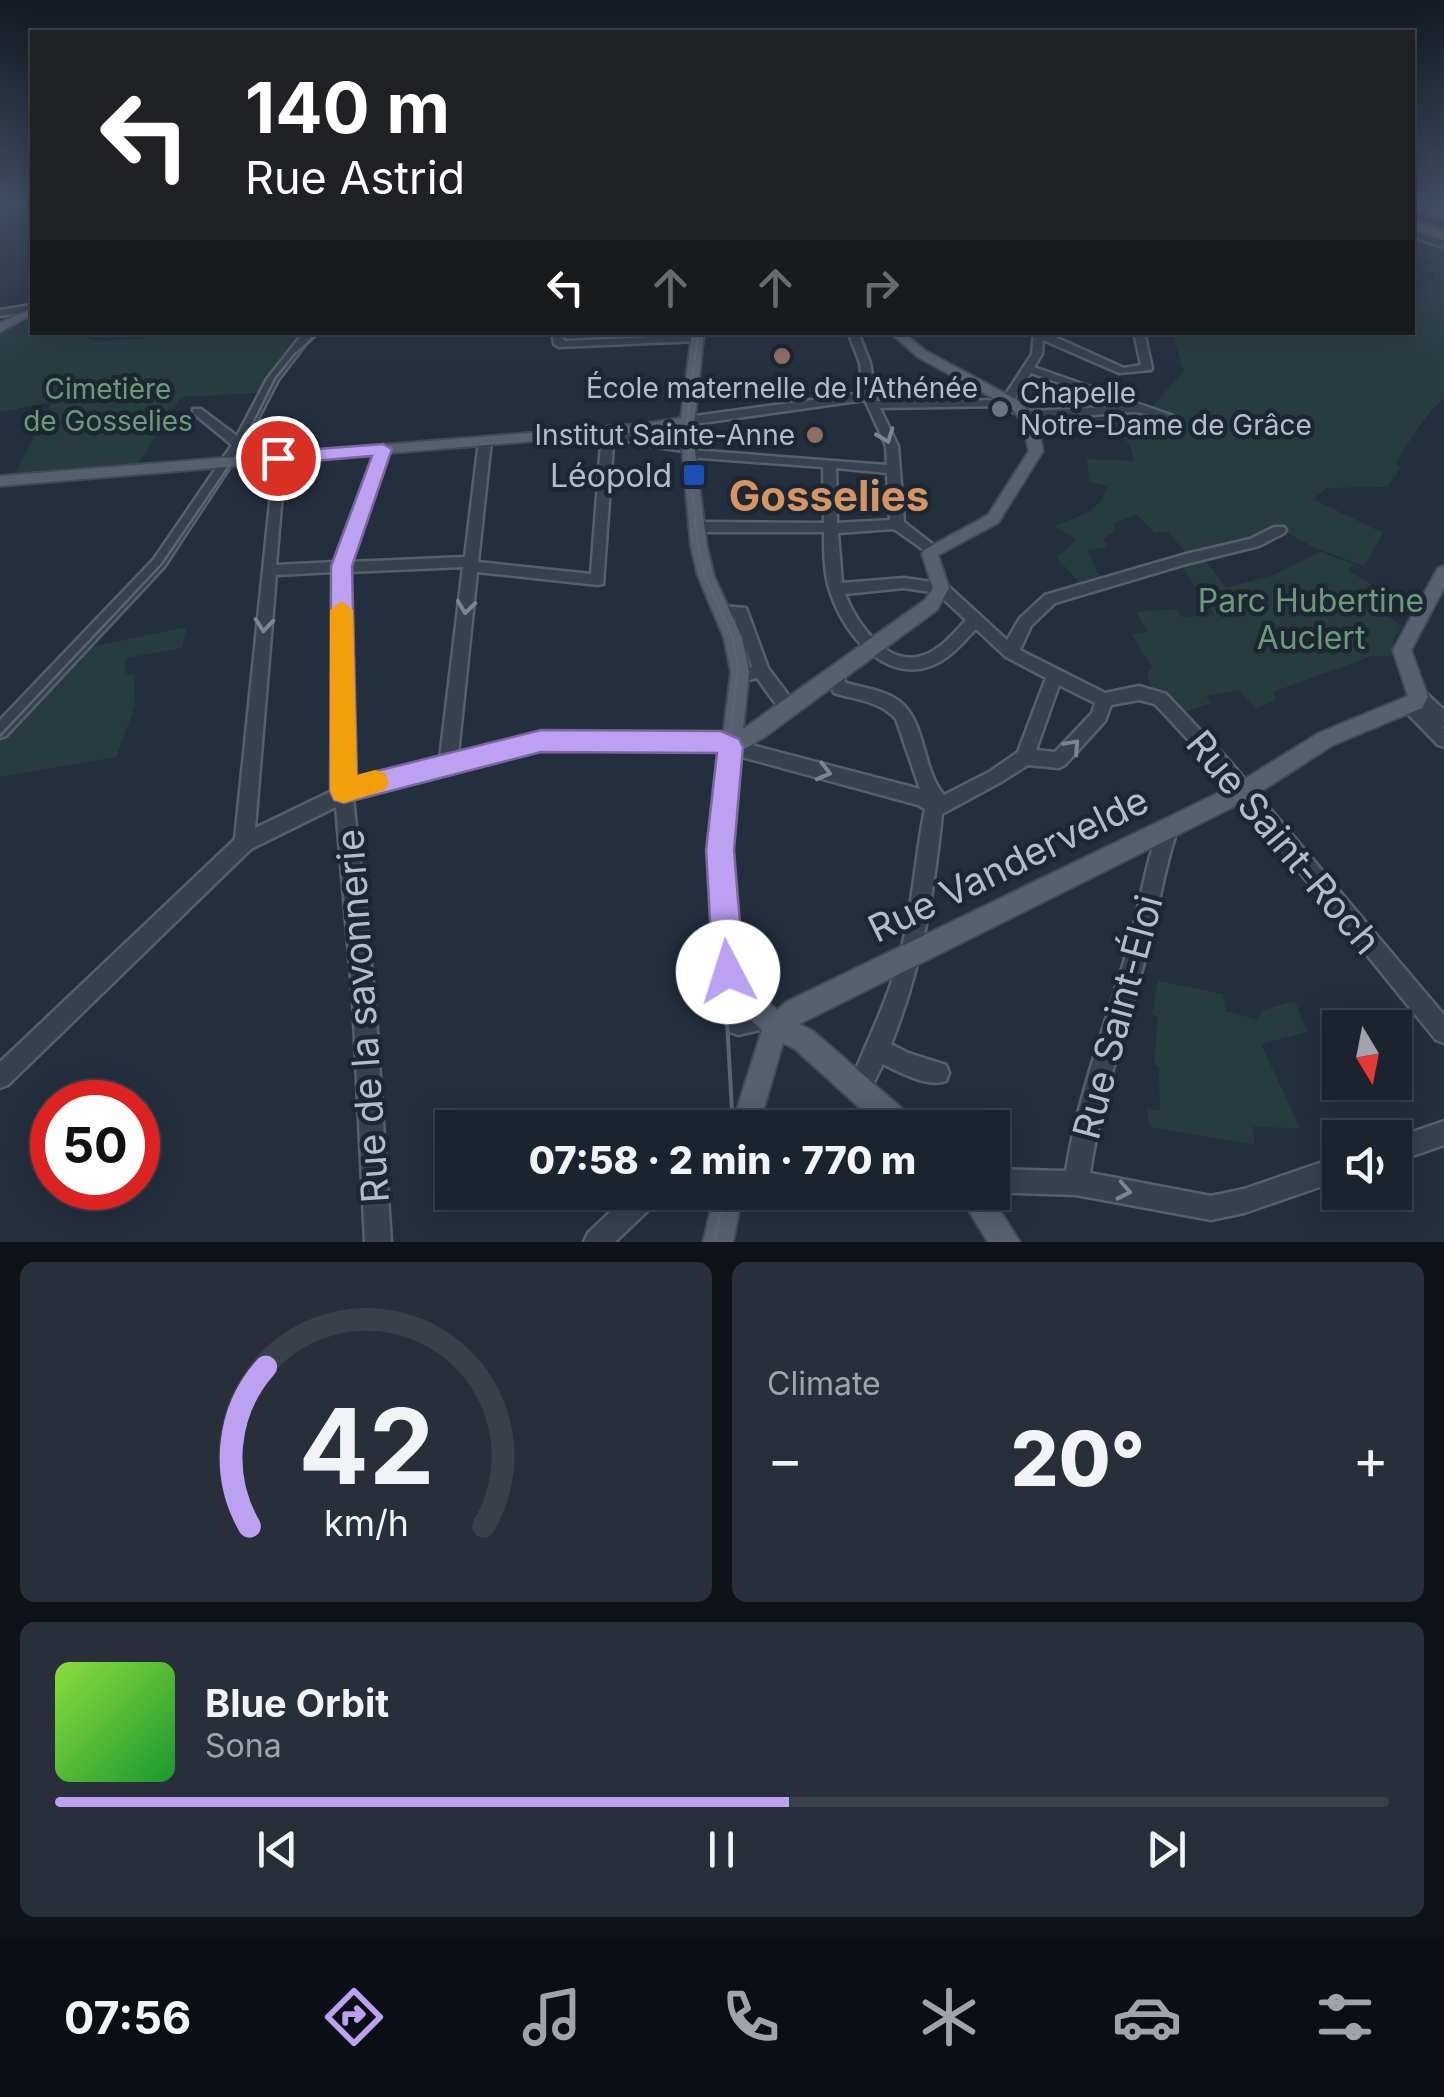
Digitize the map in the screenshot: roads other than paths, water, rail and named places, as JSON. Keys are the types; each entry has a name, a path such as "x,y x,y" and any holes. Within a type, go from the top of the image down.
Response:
{"main road":[{"path":"0,328 30,312"},
{"path":"698,335 688,421 697,527 703,567 734,609 740,676 720,864 744,1010 744,1110"},
{"path":"730,747 921,614 940,588 930,554 992,518 1036,451 1035,437 1025,414 922,354 899,335"},
{"path":"0,481 606,431 628,434 688,421"},
{"path":"1414,702 1402,650 1444,572"},
{"name":"Rue Vandervelde","path":"744,1010 806,1004 1152,845 1169,828 1242,792 1316,744 1414,702"},
{"path":"744,1010 804,1040 885,1110"},
{"path":"718,1242 725,1210"},
{"path":"983,1210 1005,1242"}],"street":[{"path":"0,313 30,311"},
{"path":"0,313 18,319"},
{"path":"0,732 158,564 239,444 273,379 308,335"},
{"path":"557,335 559,344 698,335"},
{"path":"854,335 865,363 871,400 892,446 897,524"},
{"path":"688,421 871,400 1006,402 1037,354 1039,335"},
{"path":"1041,335 1123,371 1138,372 1146,368 1140,335"},
{"path":"1029,369 1065,378 1175,420"},
{"path":"1025,414 1138,409"},
{"path":"197,411 239,444"},
{"path":"268,570 471,564 598,580 606,431"},
{"path":"448,763 485,441"},
{"path":"651,442 688,451 828,466 892,468"},
{"path":"341,566 383,449"},
{"path":"244,843 278,458"},
{"path":"828,466 837,590 853,623 871,646 887,659 920,662 933,658 975,621"},
{"path":"833,503 874,504"},
{"path":"697,527 832,528 897,524 933,550"},
{"path":"1011,654 1016,634 1036,608 1050,599 1186,559 1254,544 1279,530"},
{"name":"Rue de la savonnerie","path":"341,566 344,791 364,1002 378,1242"},
{"path":"837,590 904,584 940,588 1011,654 1104,700 1098,716 1059,760 1025,756"},
{"path":"734,609 761,670 789,708"},
{"path":"740,676 761,670"},
{"path":"0,1076 244,843 344,791 552,740 718,742 931,800 996,778 1025,756 1055,675"},
{"path":"834,676 840,688 876,698 900,714 933,811 914,952 879,1050 860,1086"},
{"name":"Rue Saint-Roch","path":"1104,700 1127,693 1154,694 1226,769 1444,1032"},
{"path":"1414,702 1444,720"},
{"path":"1414,702 1444,740"},
{"name":"Rue Saint-Éloi","path":"1076,1183 1082,1134 1142,933 1152,845"},
{"path":"879,1050 905,1064 938,1072"},
{"path":"1412,1144 1444,1133"},
{"path":"1010,1182 1076,1183 1212,1208 1244,1202 1322,1174"},
{"path":"598,1242 631,1210"}],"tram line":[{"path":"0,736 162,564 240,450 275,379 294,355 317,335"},
{"path":"698,335 686,434 698,544 705,576 733,638 738,667 717,850 722,932"},
{"path":"722,930 732,1110"},
{"path":"714,1242 721,1210"}],"place":[{"name":"École maternelle de l'Athénée","path":"782,356"},
{"name":"Chapelle Notre-Dame de Grâce","path":"1000,409"},
{"name":"Institut Sainte-Anne","path":"815,435"},
{"name":"Léopold","path":"694,475"}],"district":[{"name":"Gosselies","path":"829,495"}],"park label":[{"name":"Cimetière de Gosselies","path":"108,405"},
{"name":"Parc Hubertine Auclert","path":"1311,618"}]}
